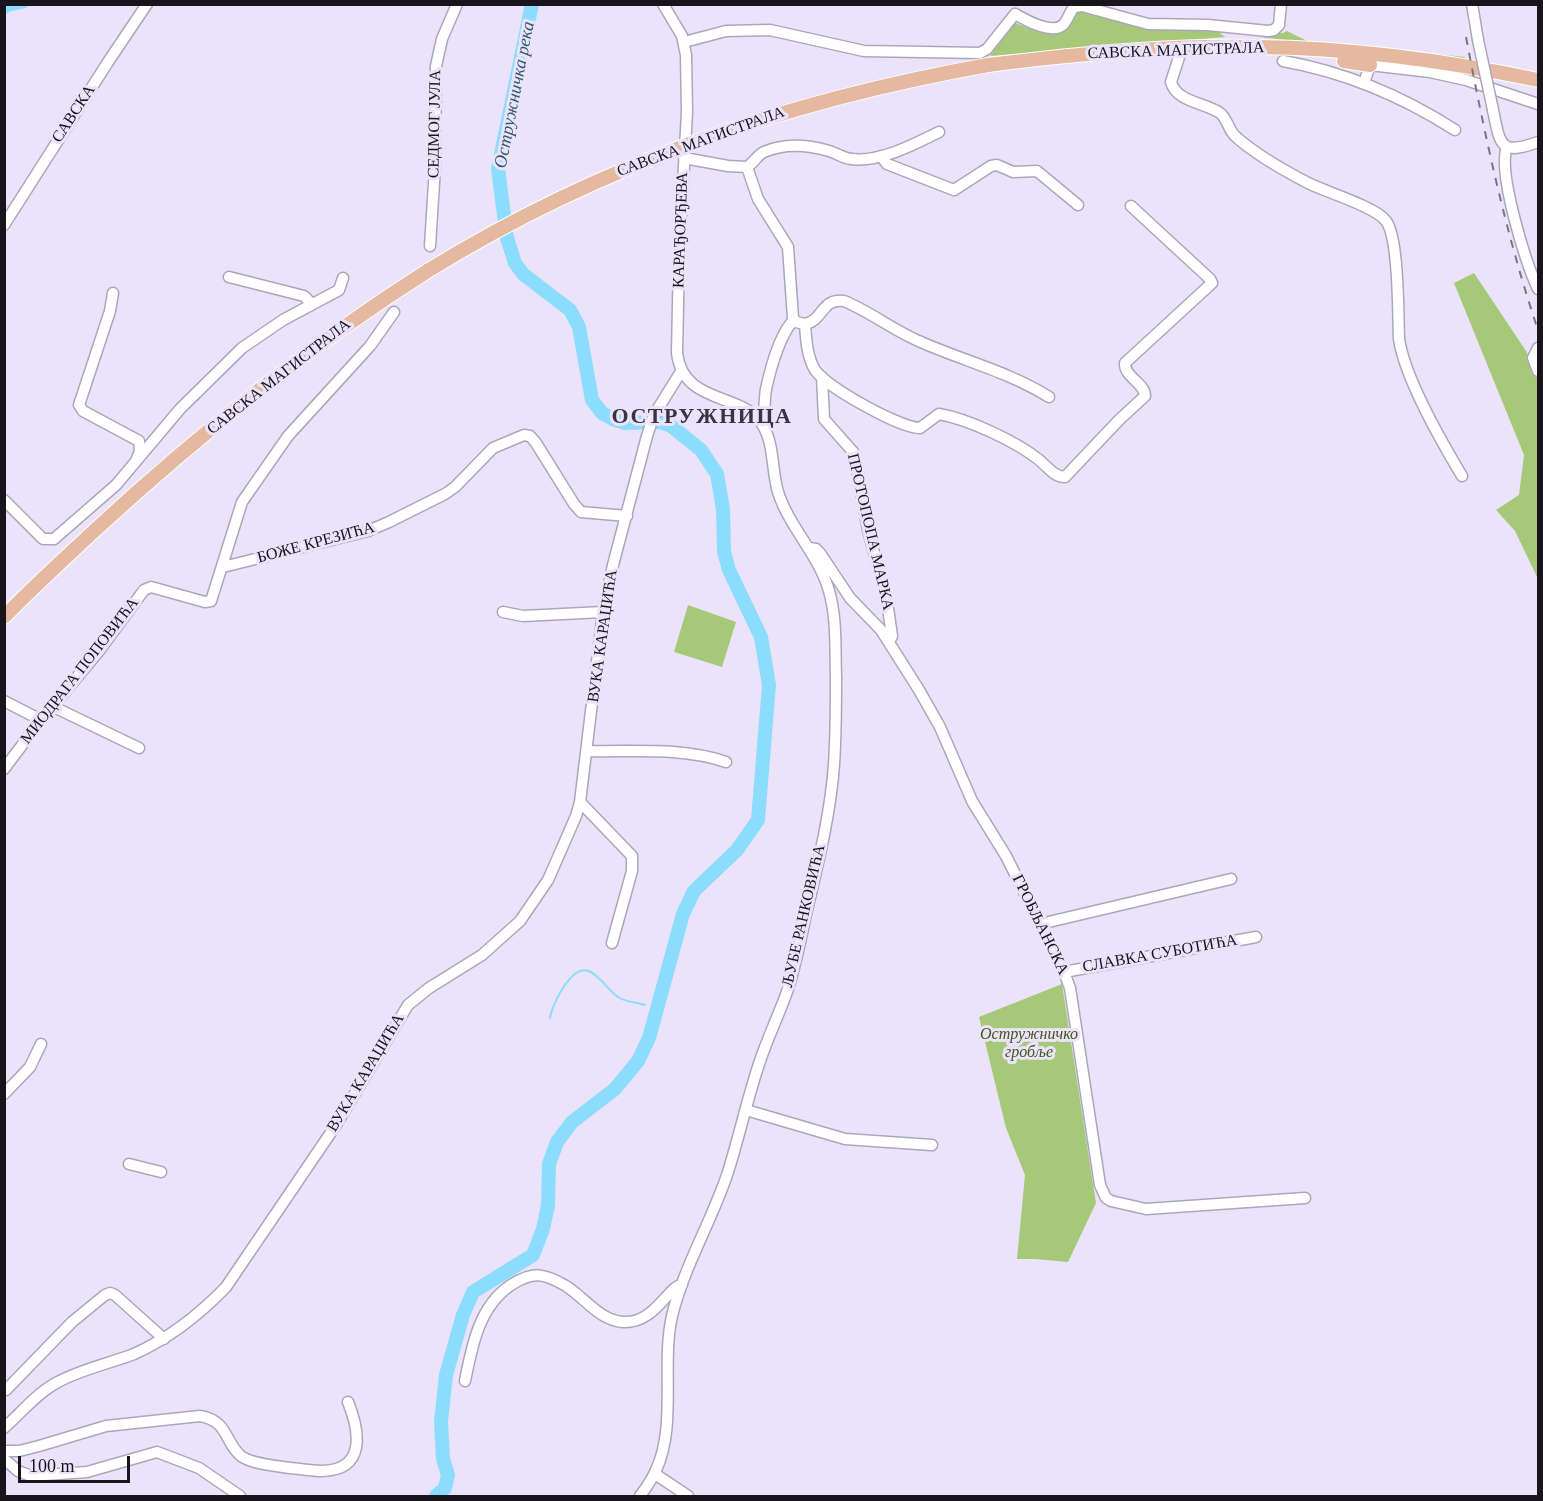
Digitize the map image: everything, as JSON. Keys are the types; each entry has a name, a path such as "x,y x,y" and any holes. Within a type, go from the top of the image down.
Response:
{"main road":[{"name":"САВСКА МАГИСТРАЛА","path":"4,616 130,498 206,433 302,357 364,312 501,227 561,197 697,141 820,102 931,76 988,65 1065,55 1182,48 1299,49 1451,65 1539,80"},
{"path":"1299,49 1330,59 1370,65"}],"street":[{"name":"САВСКА","path":"4,225 147,4"},
{"name":"СЕДМОГ ЈУЛА","path":"430,246 435,167 436,66 442,39 457,4"},
{"name":"КАРАЂОРЂЕВА","path":"663,4 684,42 687,85 677,353 682,370"},
{"path":"684,42 726,31 770,30 864,51 980,53 987,49 1015,14 1037,24 1056,28 1063,24 1074,7 1082,6 1148,24 1209,25 1269,31 1279,25 1281,4"},
{"path":"1472,4 1498,137 1507,147 1520,148 1539,142"},
{"path":"1182,48 1172,82 1176,91 1220,113 1231,132 1261,155 1308,182 1367,208 1382,216 1387,222 1391,230 1396,266 1402,350 1417,390 1462,476"},
{"path":"1283,61 1317,68 1364,83 1420,108 1455,130"},
{"path":"1364,83 1370,65 1430,72 1466,80 1539,104"},
{"path":"684,158 747,167 761,153 799,145 819,148 852,159 881,156 905,149 939,132"},
{"path":"1507,147 1504,159 1512,206 1527,259 1539,289"},
{"path":"881,156 887,164 954,190 991,166 999,166 1013,172 1037,171 1078,205"},
{"name":"ПРОТОПОПА МАРКА","path":"747,167 758,198 788,247 792,315 800,322 811,361 815,370 822,377 824,419 854,453 868,530 887,601 892,636 889,642"},
{"path":"822,377 859,401 906,426 920,428 934,416 942,414 989,431 1032,455 1062,478 1067,476 1119,420 1145,396 1144,390 1126,370 1125,363 1212,284 1210,279 1131,206"},
{"path":"229,277 304,296 310,306"},
{"path":"4,500 46,540 54,539 116,485 180,409 242,348 275,324 339,290 343,278"},
{"path":"113,293 110,311 80,405 83,411 140,441 139,456 134,466"},
{"path":"682,370 698,388 750,412 760,421 766,390 786,331 800,322 815,320 828,303 837,300 844,301 912,338 1011,377 1049,397"},
{"name":"МИОДРАГА ПОПОВИЋА","path":"4,769 41,720 99,651 144,590 152,587 205,602 211,601 242,502 288,436 370,346 394,312"},
{"path":"1539,348 1533,356 1539,371"},
{"name":"ВУКА КАРАЏИЋА","path":"4,1428 43,1391 57,1382 134,1354 164,1339 204,1310 226,1287 336,1125 408,1005 429,988 482,955 520,921 548,880 580,802 603,612 613,565 654,415 682,370"},
{"name":"ЉУБЕ РАНКОВИЋА","path":"640,1497 655,1474 663,1444 667,1416 667,1366 672,1316 682,1285 728,1172 760,1059 794,969 817,867 834,764 836,697 833,609 824,577 781,500 767,435 760,421"},
{"name":"БОЖЕ КРЕЗИЋА","path":"223,567 368,531 389,522 445,494 455,487 493,448 524,435 533,438 581,512 627,516"},
{"name":"ГРОБЉАНСКА","path":"808,548 816,549 820,553 850,598 877,624 913,680 940,727 963,782 1006,856 1064,972 1070,988 1100,1185 1106,1198 1116,1203 1146,1209 1305,1198"},
{"path":"504,612 523,616 603,612"},
{"path":"4,701 41,720"},
{"path":"51,708 58,709 140,748"},
{"path":"587,751 663,750 695,754 726,762"},
{"path":"580,802 632,856 632,871 612,943"},
{"path":"1040,924 1231,879"},
{"name":"СЛАВКА СУБОТИЋА","path":"1064,972 1256,937"},
{"path":"4,1094 30,1067 41,1044"},
{"path":"746,1110 844,1139 932,1145"},
{"path":"129,1164 161,1172"},
{"path":"465,1381 472,1344 492,1302 504,1290 525,1277 538,1274 549,1278 573,1291 606,1317 622,1322 640,1319 656,1310 676,1286 682,1285"},
{"path":"6,1390 72,1322 110,1293 164,1339"},
{"path":"4,1451 19,1451 106,1426 200,1416 219,1424 236,1450 246,1458 275,1466 321,1471 335,1470 345,1465 352,1458 356,1449 357,1430 348,1402"},
{"path":"4,1459 18,1471 31,1476 87,1472 157,1452 199,1468 240,1497"},
{"path":"655,1474 688,1497"}],"green space":[{"path":"1082,8 1147,30 1216,30 1225,37 990,56 1013,22 1036,31 1040,29 1063,32 1073,16"},
{"path":"1287,31 1307,41 1465,57 1466,61 1260,37 1260,32 1283,33"},
{"path":"1474,273 1526,351 1538,377 1538,579 1515,531 1496,510 1519,495 1524,455 1454,283"},
{"path":"688,605 736,622 722,667 674,652"},
{"name":"Остружничко гробље","path":"1062,984 1096,1203 1068,1262 1017,1259 1025,1175 1006,1128 979,1017"}],"water":[{"path":"5,4 31,4 31,5 5,14"}],"waterway":[{"name":"Остружничка река","path":"436,1496 445,1488 448,1475 443,1459 441,1421 446,1375 463,1315 473,1292 533,1255 543,1229 548,1205 549,1164 557,1142 572,1122 615,1089 638,1061 649,1038 683,914 694,891 737,850 758,820 769,685 761,637 729,570 724,552 723,509 717,474 701,450 671,426 660,422 625,423 602,413 592,400 579,327 570,310 523,274 515,263 507,238 498,169 532,4"},
{"path":"550,1018 554,1004 569,979 582,970 593,973 621,999 645,1005"}],"railway":[{"path":"1466,37 1497,185 1538,330"}],"district":[{"name":"ОСТРУЖНИЦА","path":"702,417"}]}
